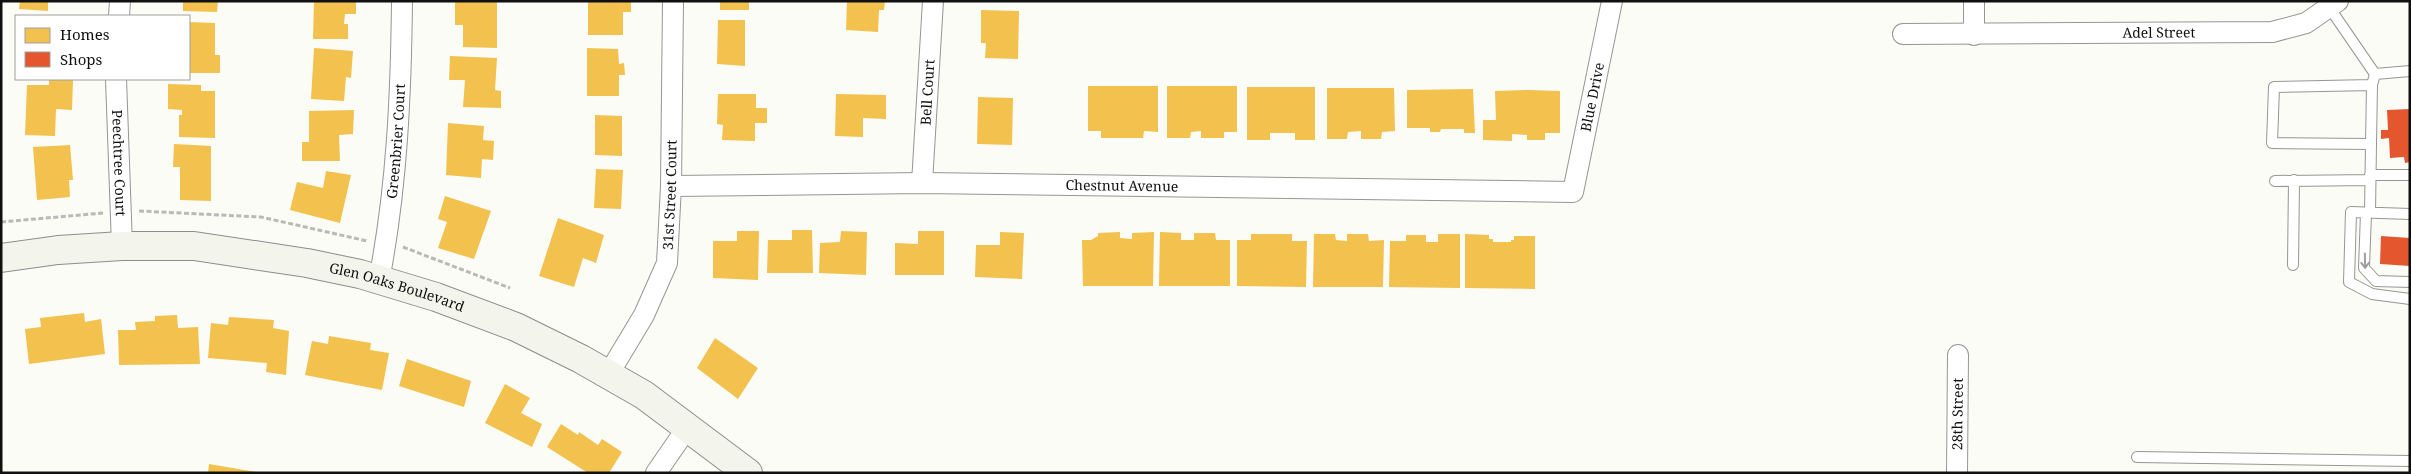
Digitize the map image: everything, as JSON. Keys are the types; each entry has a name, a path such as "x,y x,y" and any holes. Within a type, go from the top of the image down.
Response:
{"main road":[{"name":"Glen Oaks Boulevard","path":"1,258 58,250 122,246 194,246 307,263 379,280 436,297 516,327 608,375 644,395 748,473"}],"street":[{"path":"119,15 120,1"},
{"name":"Greenbrier Court","path":"379,280 386,246 398,144 402,1"},
{"name":"31st Street Court","path":"608,375 644,315 667,262 670,186 672,1"},
{"name":"Bell Court","path":"922,183 933,1"},
{"name":"Blue Drive","path":"1573,192 1612,1"},
{"path":"1974,1 1974,35"},
{"name":"Adel Street","path":"1903,34 2272,32 2306,23 2333,4"},
{"name":"Peechtree Court","path":"116,80 122,246"},
{"name":"Chestnut Avenue","path":"670,186 922,183 1573,192"},
{"name":"28th Street","path":"1957,473 1958,355"},
{"path":"656,473 687,428"}],"lane":[{"path":"2333,4 2374,74 2364,268 2376,281 2410,282"},
{"path":"2374,74 2410,71"},
{"path":"2371,144 2272,143 2274,87 2372,85"},
{"path":"2274,180 2410,174"},
{"path":"2292,265 2294,180"},
{"path":"2410,214 2351,212 2349,282 2372,294 2410,300"},
{"path":"2137,457 2410,461"}],"building: Homes":[{"path":"20,1 48,1 48,11 19,9"},
{"path":"183,1 218,1 217,12 183,11"},
{"path":"314,1 356,1 356,14 345,14 344,24 348,24 348,39 313,39"},
{"path":"455,1 497,1 497,48 463,47 463,25 455,25"},
{"path":"588,1 631,1 631,12 623,12 623,35 588,35"},
{"path":"720,1 749,1 749,10 720,10"},
{"path":"847,1 885,1 884,10 879,10 878,32 846,30"},
{"path":"981,10 1019,11 1018,59 985,58 986,43 981,43"},
{"path":"718,20 745,20 745,66 717,64"},
{"path":"190,22 215,23 215,55 220,55 220,73 190,73"},
{"path":"314,48 353,51 351,78 346,77 344,101 311,99"},
{"path":"587,48 618,49 619,64 624,63 625,75 619,75 619,96 587,96"},
{"path":"450,56 497,58 495,90 501,91 501,108 463,107 465,80 449,80"},
{"path":"49,80 73,80 72,110 56,109 55,136 25,135 27,85 49,85"},
{"path":"168,84 201,85 201,91 215,91 215,138 179,137 179,115 182,115 182,110 168,109"},
{"path":"1088,86 1158,86 1158,132 1144,131 1143,138 1101,138 1101,131 1088,131"},
{"path":"1167,86 1237,86 1237,132 1224,132 1224,138 1201,138 1201,131 1191,132 1190,138 1167,138"},
{"path":"1247,87 1315,87 1315,140 1295,140 1295,133 1270,133 1270,140 1247,140"},
{"path":"1327,88 1394,88 1395,131 1382,132 1381,139 1361,139 1361,131 1348,132 1347,139 1327,139"},
{"path":"1473,89 1475,133 1464,133 1464,129 1441,129 1440,132 1430,132 1430,128 1407,128 1407,90"},
{"path":"1495,91 1560,91 1560,133 1545,133 1545,140 1527,140 1527,135 1512,134 1512,141 1483,140 1483,120 1496,120"},
{"path":"718,94 756,94 756,108 767,108 767,123 755,123 755,141 722,140 723,125 717,124"},
{"path":"836,94 886,95 886,119 863,118 863,137 835,136"},
{"path":"978,97 1013,98 1012,145 977,144"},
{"path":"354,110 353,134 339,135 340,161 302,161 302,142 309,142 309,111"},
{"path":"595,115 622,116 622,156 595,155"},
{"path":"448,123 484,126 483,140 494,141 493,160 482,159 481,178 446,175"},
{"path":"174,144 211,146 211,201 180,200 180,167 173,167"},
{"path":"70,145 73,180 69,180 70,197 37,200 33,147"},
{"path":"596,169 623,170 621,209 594,208"},
{"path":"326,171 351,175 340,223 290,210 297,182 323,188"},
{"path":"445,196 491,211 474,259 438,248 447,222 438,219"},
{"path":"558,218 604,235 596,263 583,258 574,287 539,276"},
{"path":"792,230 812,230 813,273 767,273 768,240 792,240"},
{"path":"737,231 759,231 758,280 713,278 713,241 737,241"},
{"path":"841,231 867,232 866,275 819,273 820,243 840,242"},
{"path":"918,231 944,231 944,275 895,275 895,243 918,244"},
{"path":"1000,232 1024,233 1022,279 975,277 976,245 1000,245"},
{"path":"1120,232 1120,238 1132,239 1132,233 1154,232 1153,286 1083,286 1082,240 1091,240 1098,236 1098,233"},
{"path":"1160,232 1181,233 1181,240 1194,240 1194,233 1215,233 1216,240 1230,240 1230,286 1159,286"},
{"path":"1251,234 1292,234 1292,241 1307,241 1306,287 1237,286 1237,240 1251,240"},
{"path":"1314,234 1335,234 1336,240 1347,241 1347,234 1368,234 1369,241 1384,240 1383,287 1313,287"},
{"path":"1438,234 1460,234 1460,288 1389,287 1390,241 1406,241 1406,235 1426,235 1426,242 1438,242"},
{"path":"1465,234 1489,235 1489,239 1493,239 1493,242 1511,242 1511,240 1514,240 1514,236 1535,236 1535,289 1465,288"},
{"path":"84,313 85,322 101,319 105,354 29,364 25,329 41,327 40,318"},
{"path":"177,315 178,328 198,327 200,364 119,365 118,330 136,330 135,322 155,321 155,316"},
{"path":"229,317 274,320 273,328 289,331 286,375 266,372 267,363 208,358 211,323 228,325"},
{"path":"329,336 371,343 370,350 389,353 382,390 305,375 312,341 328,344"},
{"path":"715,338 758,368 738,399 697,368"},
{"path":"407,359 471,381 464,407 399,386"},
{"path":"505,384 530,398 521,413 542,424 532,447 485,423"},
{"path":"561,424 578,435 579,432 598,445 602,439 622,452 609,473 588,473 547,447"},
{"path":"209,464 256,472 256,473 208,473"}],"building: Shops":[{"path":"2410,109 2410,162 2405,163 2404,157 2390,158 2389,138 2381,139 2381,130 2388,130 2387,110"},
{"path":"2381,236 2410,238 2410,266 2380,264"}]}
